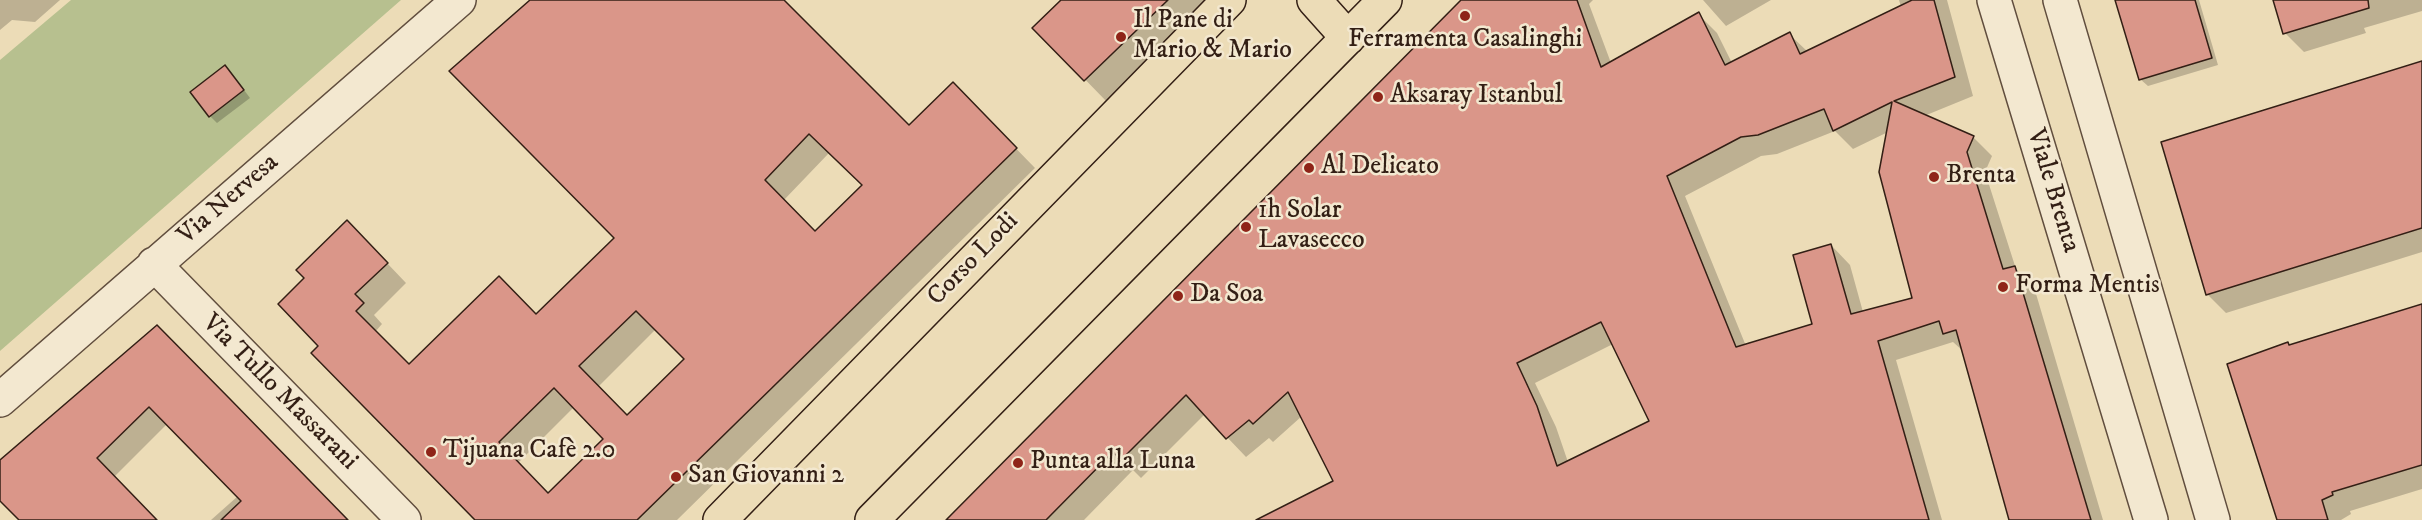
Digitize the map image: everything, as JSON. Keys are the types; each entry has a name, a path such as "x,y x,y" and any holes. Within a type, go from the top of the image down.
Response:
{"main road":[{"name":"Corso Lodi","path":"720,520 1228,0"},
{"path":"1314,0 1348,38"},
{"path":"872,520 1385,0"}],"street":[{"name":"Via Nervesa","path":"0,400 459,0"},
{"name":"Viale Brenta","path":"1994,0 2151,520"},
{"path":"2060,0 2213,520"},
{"name":"Via Tullo Massarani","path":"154,264 404,520"}],"green space":[{"path":"71,0 401,0 0,351 0,60"}],"building":[{"path":"530,0 784,0 909,125 953,82 1017,148 637,520 475,520 311,353 318,346 278,304 304,278 296,270 347,220 388,263 355,294 364,303 356,311 409,364 499,276 536,314 614,238 449,71","holes":["809,134 862,185 815,231 765,180","636,311 684,359 627,415 579,366","554,388 603,439 548,493 499,442"]},
{"path":"1061,0 1168,0 1084,81 1032,28"},
{"path":"1461,0 1577,0 1601,67 1699,12 1725,65 1790,32 1800,54 1912,0 1934,0 1955,77 1894,101 1974,136 1967,152 2003,269 2015,266 2091,520 2009,520 1956,330 1943,334 1939,321 1878,341 1929,520 1256,520 1333,481 1288,392 1253,424 1249,420 1226,439 1186,395 1121,460 1113,452 1046,520 946,520","holes":["1892,102 1879,172 1912,298 1851,314 1831,244 1793,255 1812,324 1736,347 1667,176 1741,137 1758,135 1824,109 1833,131","1601,322 1649,421 1557,466 1537,406 1517,363"]},
{"path":"2115,0 2195,0 2212,58 2139,80"},
{"path":"2273,0 2368,0 2369,8 2283,34"},
{"path":"2422,61 2422,228 2206,295 2161,142"},
{"path":"225,65 244,90 209,117 190,92"},
{"path":"2422,304 2422,465 2332,492 2333,495 2322,500 2328,520 2277,520 2227,364 2288,342 2289,345"},
{"path":"157,325 348,520 221,520 241,501 149,407 97,458 157,520 19,520 0,501 0,460"}],"place":[{"name":"Ferramenta Casalinghi","path":"1465,16"},
{"name":"Il Pane di Mario & Mario","path":"1121,37"},
{"name":"Aksaray Istanbul","path":"1378,97"},
{"name":"Al Delicato","path":"1309,168"},
{"name":"Brenta","path":"1934,177"},
{"name":"1h Solar Lavasecco","path":"1246,227"},
{"name":"Forma Mentis","path":"2003,287"},
{"name":"Da Soa","path":"1178,296"},
{"name":"Tijuana Cafè 2.0","path":"431,452"},
{"name":"Punta alla Luna","path":"1018,463"},
{"name":"San Giovanni 2","path":"676,477"}]}
